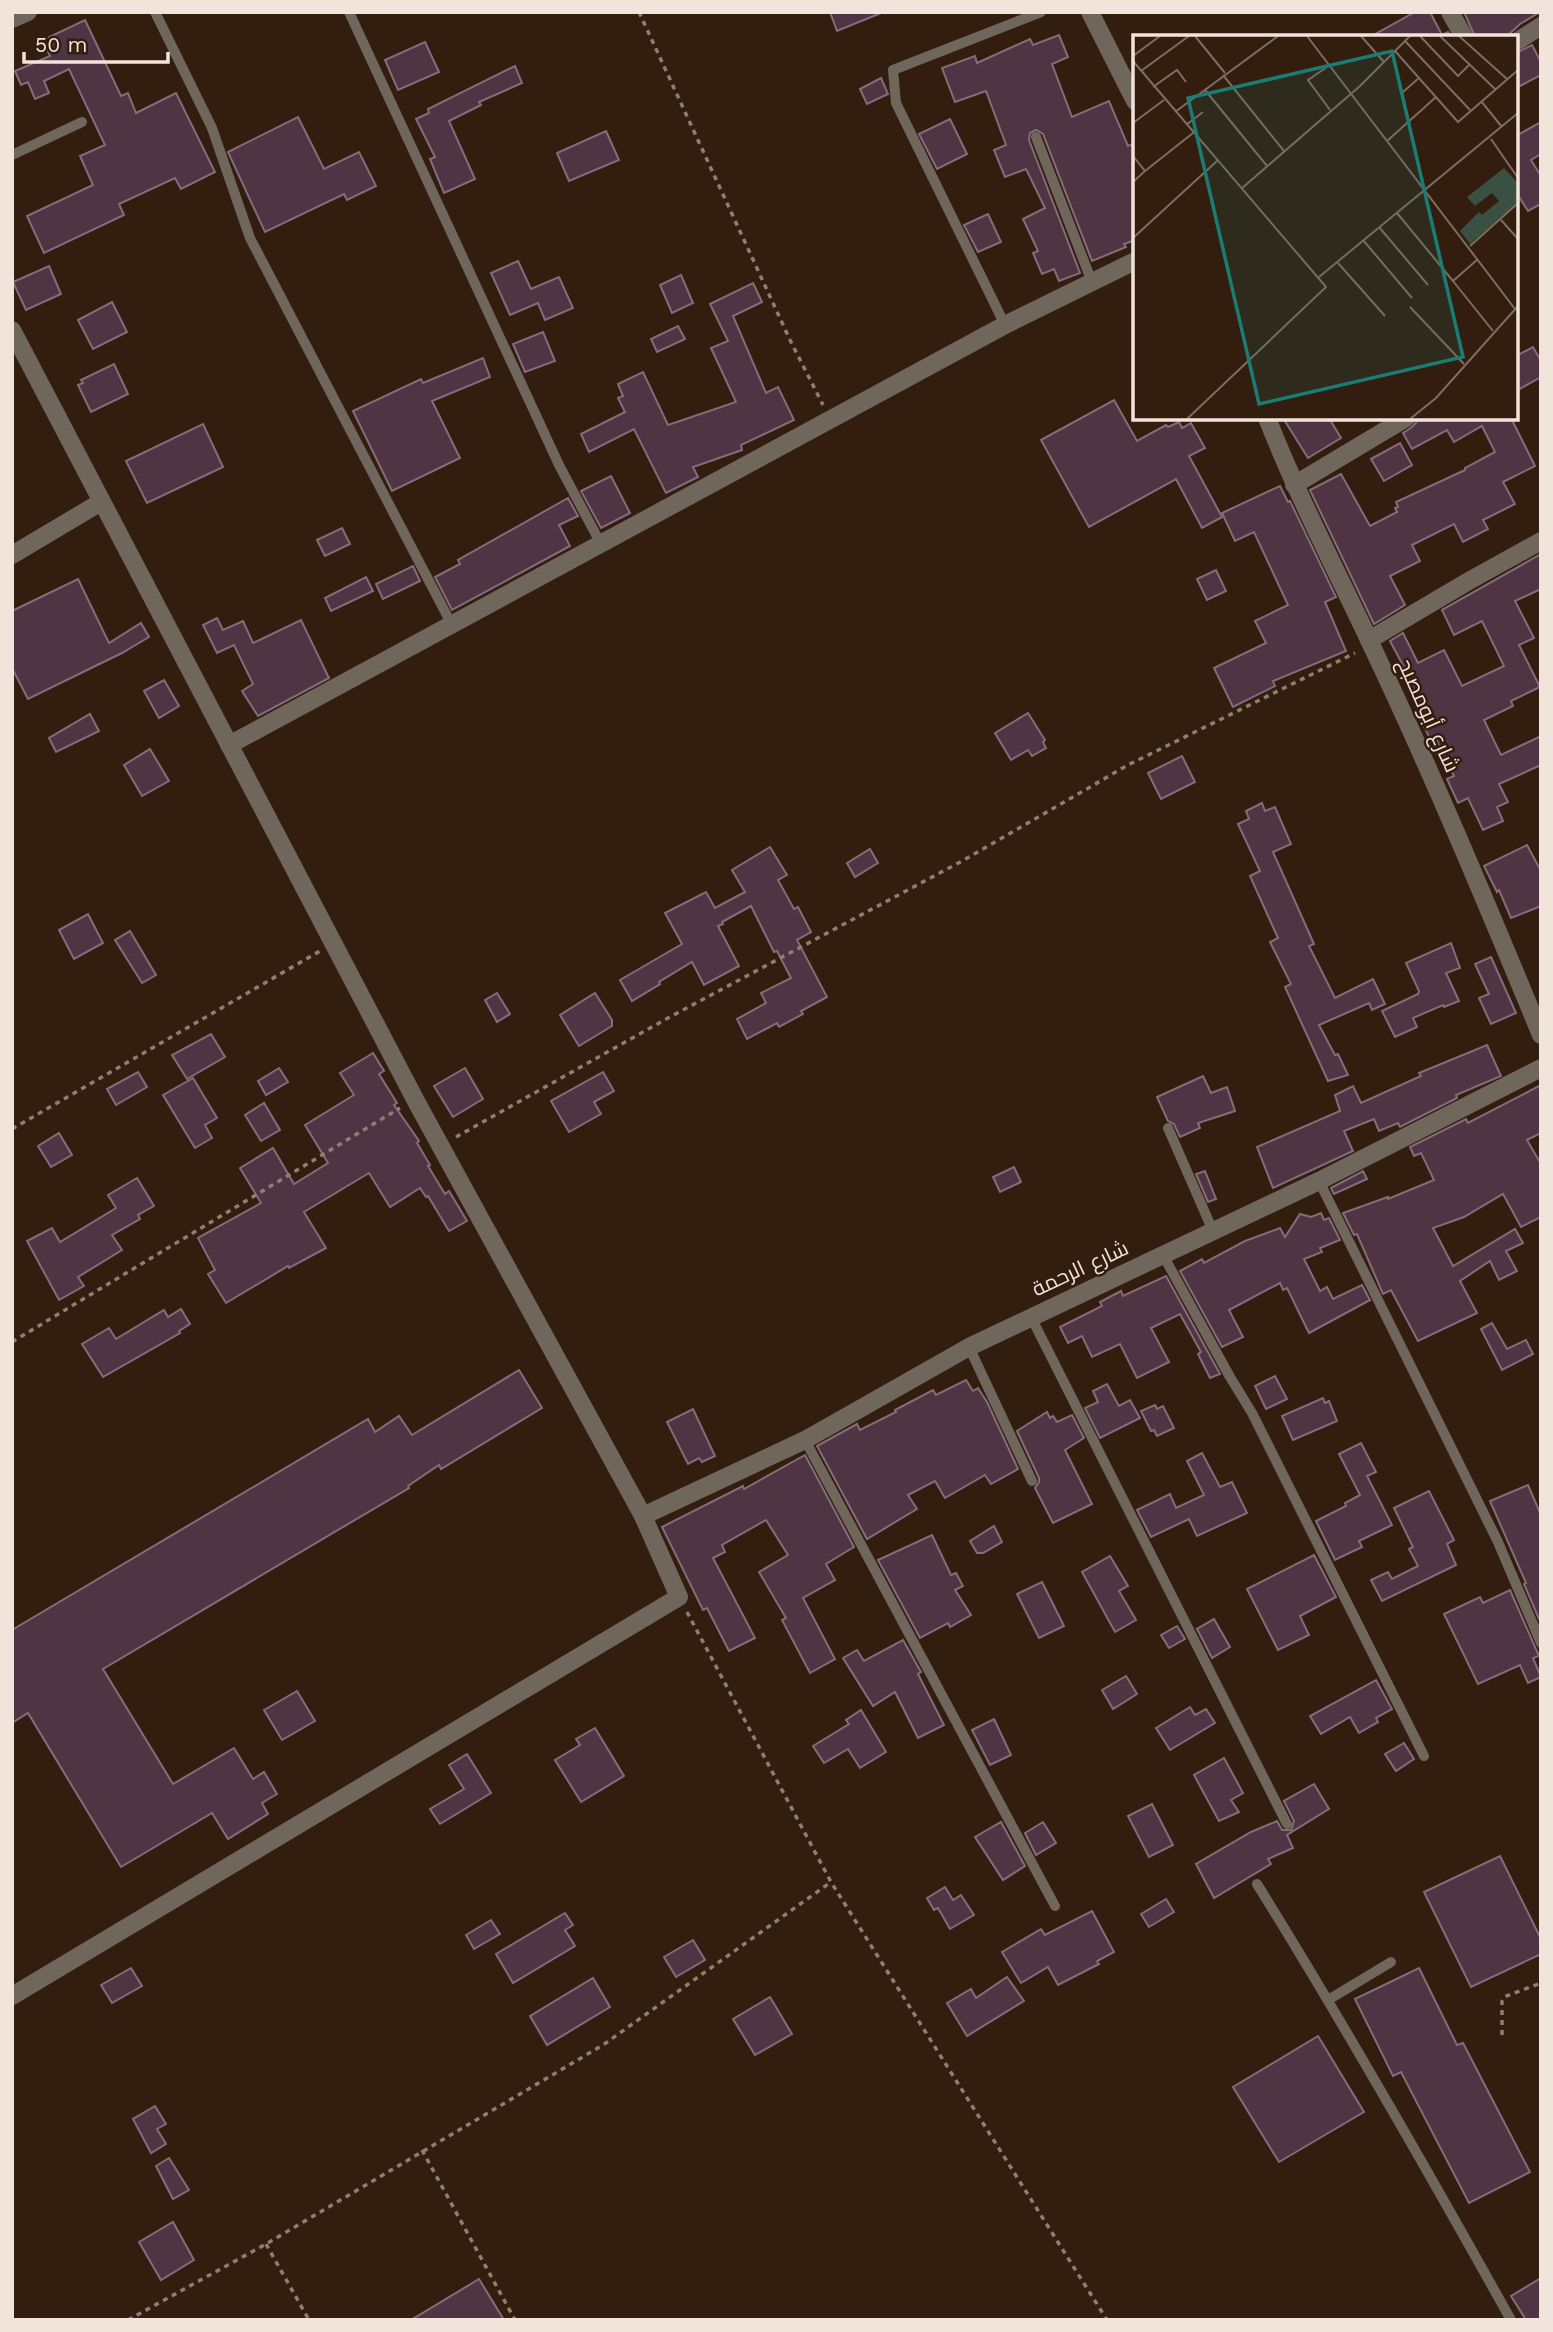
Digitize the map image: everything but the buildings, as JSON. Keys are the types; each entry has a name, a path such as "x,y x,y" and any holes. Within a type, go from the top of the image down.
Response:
{"street":[{"path":"12,19 28,12"},
{"path":"1090,12 1133,97"},
{"path":"1450,12 1463,35"},
{"path":"1518,41 1541,26"},
{"path":"229,745 1005,324 1133,262"},
{"path":"12,330 415,1099 642,1516 679,1597 12,1996"},
{"name":"شارع أبومصبح","path":"1268,420 1294,485 1370,640 1466,854 1541,1035"},
{"path":"1294,485 1403,420"},
{"path":"12,555 101,502"},
{"path":"1370,640 1541,541"},
{"name":"شارع الرحمة","path":"642,1516 805,1440 969,1347 1319,1181 1541,1068"}],"lane":[{"path":"155,12 212,128 250,237 452,625"},
{"path":"349,12 559,465 601,544"},
{"path":"1005,324 895,103 894,70 1041,12"},
{"path":"12,155 82,122"},
{"path":"1035,137 1091,282"},
{"path":"1168,1128 1213,1231"},
{"path":"1319,1181 1499,1542 1541,1643"},
{"path":"1163,1255 1252,1413 1424,1756"},
{"path":"1031,1317 1287,1824"},
{"path":"969,1347 1032,1481"},
{"path":"805,1440 1055,1906"},
{"path":"1257,1884 1408,2136 1511,2320"},
{"path":"1328,2000 1391,1962"}],"path":[{"path":"639,12 790,340 830,419"},
{"path":"441,1145 667,1018 964,860 1128,765 1353,654 1370,640"},
{"path":"12,1129 334,943"},
{"path":"12,1342 415,1099"},
{"path":"679,1597 831,1882 1107,2320"},
{"path":"128,2320 267,2244 603,2045 831,1882"},
{"path":"1502,2035 1504,1997 1541,1983"},
{"path":"422,2150 515,2320"},
{"path":"267,2244 309,2320"}]}
